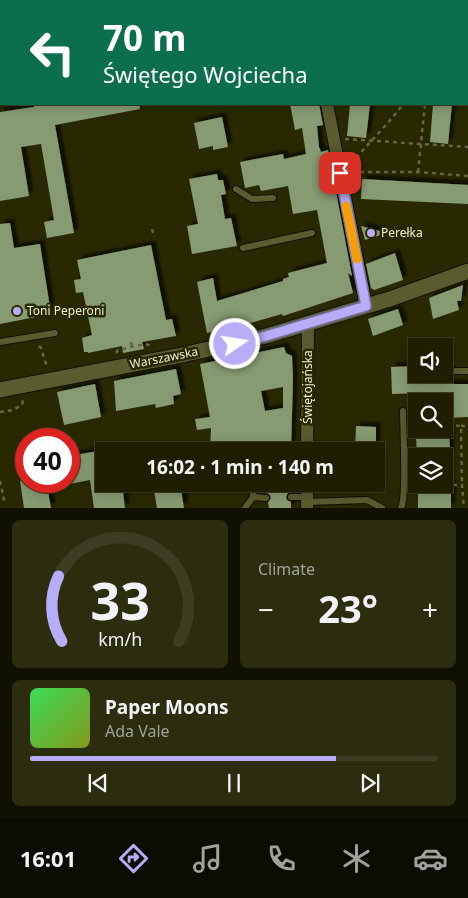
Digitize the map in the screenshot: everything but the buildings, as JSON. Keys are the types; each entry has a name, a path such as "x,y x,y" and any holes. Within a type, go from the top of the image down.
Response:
{"street":[{"path":"326,105 366,306"},
{"name":"Warszawska","path":"0,390 266,336 420,289 468,271"},
{"name":"Świętojańska","path":"307,442 308,323"}],"lane":[{"path":"236,189 252,199 273,198"},
{"path":"243,248 312,233"},
{"path":"0,342 54,333"},
{"path":"455,371 468,371"},
{"path":"401,508 403,506 404,490 403,411"},
{"path":"245,508 253,497 253,492"},
{"path":"253,497 266,498"},
{"path":"291,498 307,502 367,500 382,508"}],"path":[{"path":"340,173 403,105"},
{"path":"418,172 425,105"},
{"path":"334,140 370,140 468,147"},
{"path":"340,173 418,172 468,176"},
{"path":"152,229 154,238"},
{"path":"131,342 132,347"},
{"path":"111,357 118,350 145,344 158,347"},
{"path":"44,355 46,367"},
{"path":"0,412 13,410 22,405 24,395"},
{"path":"453,425 468,426"},
{"path":"460,426 464,508"},
{"path":"0,483 6,504"},
{"path":"453,485 462,485"}],"slow traffic":[{"path":"346,206 357,259"}],"place":[{"name":"Perełka","path":"371,233"},
{"name":"Toni Peperoni","path":"17,311"}],"route":[{"path":"235,344 366,306 340,173"}]}
